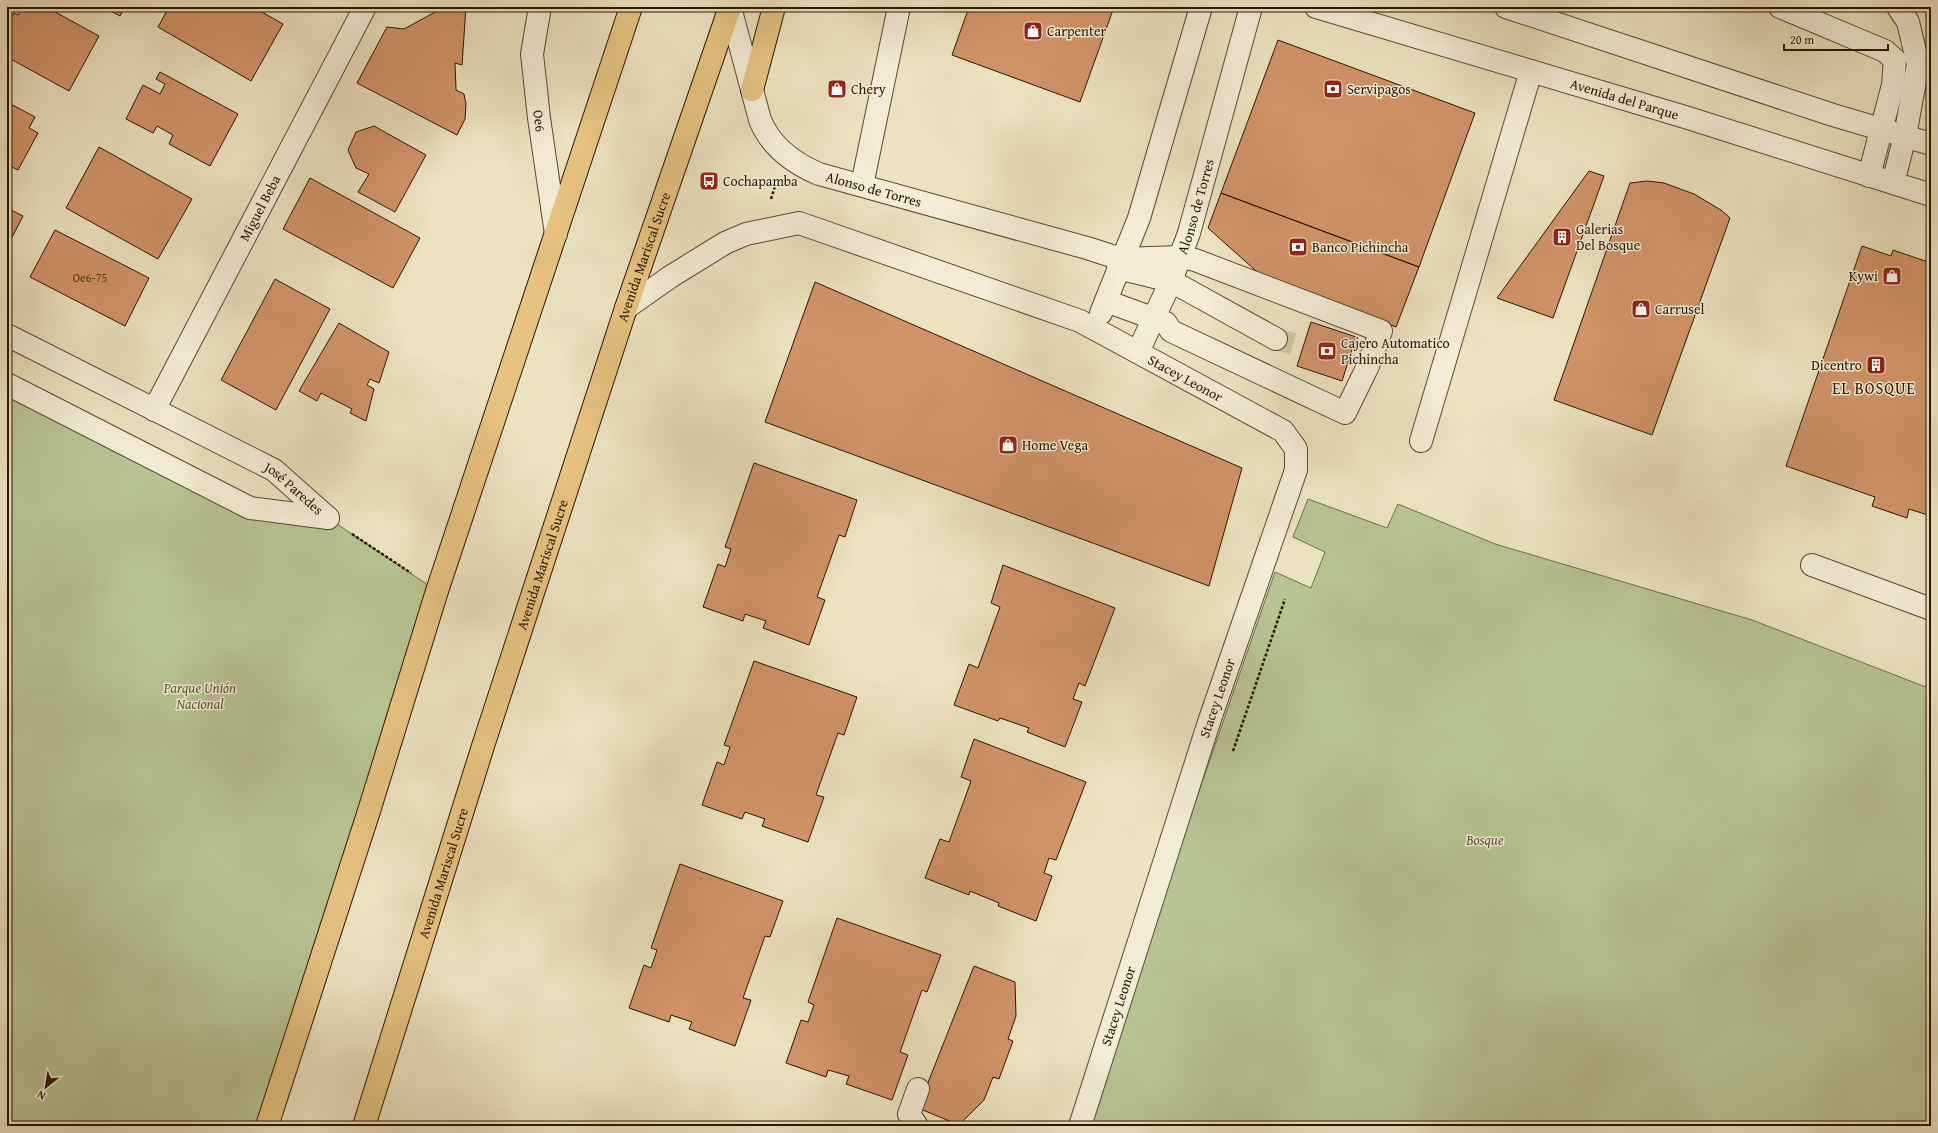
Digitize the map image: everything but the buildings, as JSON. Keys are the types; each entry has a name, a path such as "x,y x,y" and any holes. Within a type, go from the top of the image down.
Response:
{"main road":[{"path":"267,1126 372,803 437,591 631,7"},
{"name":"Avenida Mariscal Sucre","path":"364,1126 483,746 626,308 730,7"},
{"path":"752,90 774,7"}],"street":[{"name":"Miguel Beba","path":"154,410 365,7"},
{"name":"Oe6","path":"540,7 532,54 539,118 556,234"},
{"name":"Alonso de Torres","path":"730,7 760,120 765,132 773,145 804,168 1087,248 1119,264 1171,281 1276,339"},
{"path":"862,185 899,7"},
{"path":"1094,329 1119,264 1139,218 1202,7"},
{"name":"Alonso de Torres","path":"1138,352 1171,281 1189,233 1251,7"},
{"name":"Avenida del Parque","path":"1316,7 1685,117 1931,196"},
{"path":"1506,7 1881,130 1931,144"},
{"path":"1780,7 1885,51 1895,60 1893,85 1869,176"},
{"path":"1893,183 1905,136 1918,64 1908,22 1898,7"},
{"path":"1421,441 1531,71"},
{"path":"626,308 670,277 725,243 758,231 799,223 1080,321 1138,352"},
{"path":"1106,301 1154,317 1166,323 1171,331 1345,413 1367,368 1381,331 1195,260 1180,257 1119,264"},
{"name":"José Paredes","path":"7,335 274,470 328,518"},
{"name":"Stacey Leonor","path":"1080,1126 1209,722 1296,470 1296,448 1283,431 1138,352"},
{"name":"José Paredes","path":"7,384 250,508 328,518"},
{"path":"1812,565 1931,609"},
{"path":"917,1126 909,1114 918,1089"}],"path":[{"path":"771,200 776,180"},
{"path":"328,518 412,574"}],"green space":[{"name":"Parque Unión Nacional","path":"7,384 250,508 328,518 437,591 265,1126 7,1126"},
{"name":"Bosque","path":"1308,499 1387,528 1398,504 1495,544 1752,620 1931,689 1931,1126 1083,1126 1275,572 1311,588 1325,552 1293,537"}],"tunnel":[{"path":"1276,339 1293,344"}],"place":[{"name":"Carpenter","path":"1033,31"},
{"name":"Chery","path":"837,89"},
{"name":"Servipagos","path":"1333,89"},
{"name":"Cochapamba","path":"709,181"},
{"name":"Galerias Del Bosque","path":"1562,237"},
{"name":"Banco Pichincha","path":"1298,247"},
{"name":"Kywi","path":"1892,276"},
{"name":"Carrusel","path":"1641,309"},
{"name":"Cajero Automatico Pichincha","path":"1327,351"},
{"name":"Dicentro","path":"1876,365"},
{"name":"Home Vega","path":"1008,445"}],"district":[{"name":"EL BOSQUE","path":"1874,388"}]}
